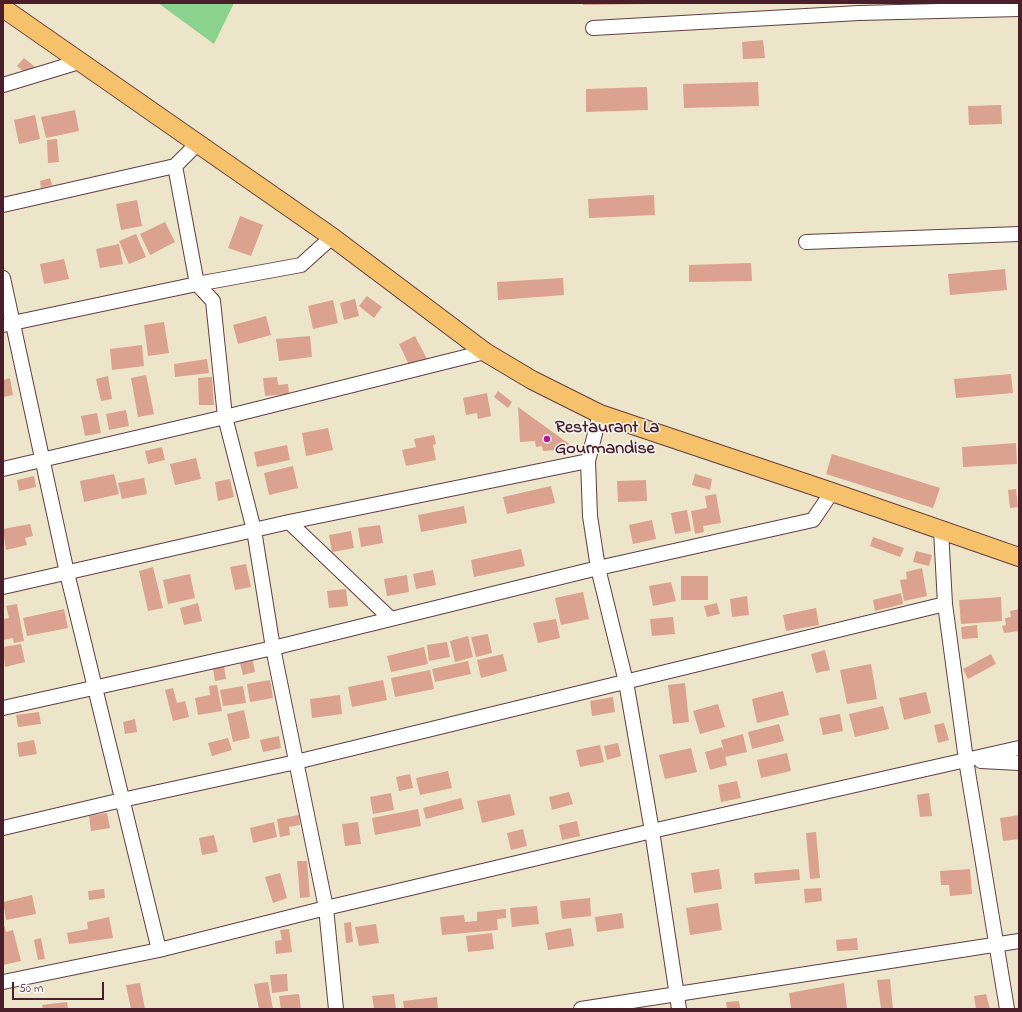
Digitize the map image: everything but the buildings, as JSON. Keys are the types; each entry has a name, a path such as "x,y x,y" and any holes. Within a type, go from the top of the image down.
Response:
{"main road":[{"path":"3,8 196,144 332,237 485,352 532,380 600,414 1019,557"}],"street":[{"path":"858,13 868,3"},
{"path":"593,28 858,13 1019,9"},
{"path":"3,85 79,62"},
{"path":"3,205 175,166 196,144"},
{"path":"175,166 197,284 213,301 225,418 254,530 273,648 326,908 336,1009"},
{"path":"806,242 1019,234"},
{"path":"7,324 197,284 301,265 332,237"},
{"path":"3,278 7,324 42,460 67,573 159,950"},
{"path":"3,469 225,418 485,352"},
{"path":"600,414 588,461 590,516 598,568 626,682 652,831 679,1009"},
{"path":"3,587 290,522 588,461"},
{"path":"3,708 95,686 273,648 598,568 813,520 832,492"},
{"path":"290,522 391,619"},
{"path":"941,530 945,604 966,760 1007,1009"},
{"path":"3,828 296,762 945,604"},
{"path":"3,982 159,950 326,908 652,831 1019,748"},
{"path":"966,760 1019,763"},
{"path":"581,1009 1019,941"}],"green space":[{"path":"158,3 234,3 214,44"}],"place":[{"name":"Restaurant La Gourmandise","path":"547,439"}]}
